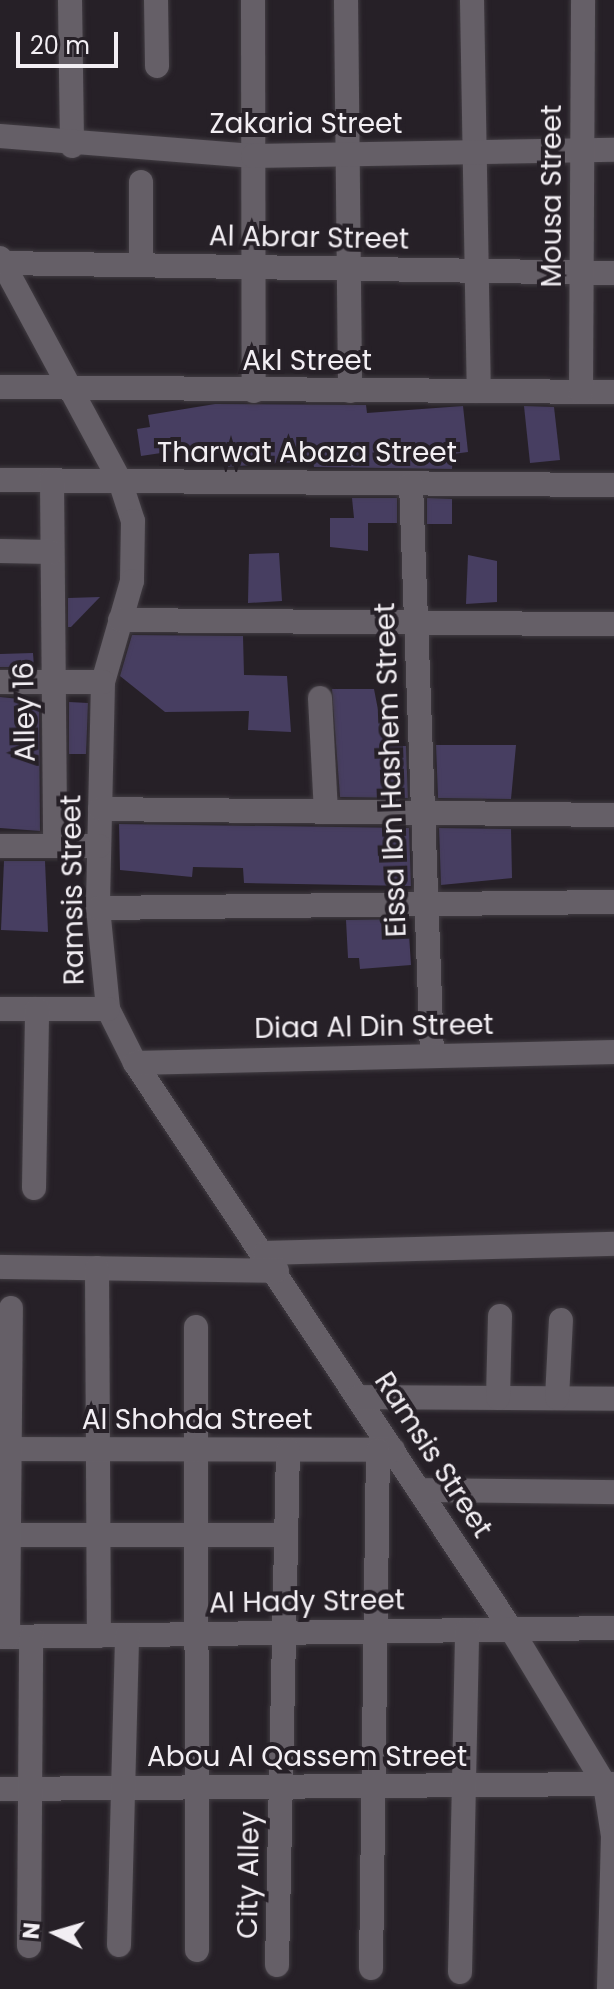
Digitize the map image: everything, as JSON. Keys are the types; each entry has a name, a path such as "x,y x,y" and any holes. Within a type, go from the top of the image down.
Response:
{"street":[{"path":"70,0 72,146"},
{"path":"156,0 157,66"},
{"path":"253,0 254,391"},
{"path":"346,0 350,391"},
{"path":"472,0 479,391"},
{"name":"Mousa Street","path":"581,392 583,0"},
{"name":"Zakaria Street","path":"0,136 72,146 253,156 614,150"},
{"path":"141,182 141,265"},
{"name":"Al Abrar Street","path":"1,261 614,273"},
{"name":"Ramsis Street","path":"1,261 120,481 135,556 103,682 98,908 108,1009 135,1063 271,1262 358,1397 386,1450 419,1490 609,1784"},
{"name":"Akl Street","path":"0,387 614,392"},
{"name":"Tharwat Abaza Street","path":"0,480 614,485"},
{"name":"Alley 16","path":"52,480 55,846"},
{"name":"Eissa Ibn Hashem Street","path":"411,484 432,1055"},
{"path":"0,551 52,552"},
{"path":"120,620 614,624"},
{"path":"0,682 103,682"},
{"path":"320,698 326,812"},
{"path":"100,809 614,815"},
{"path":"0,846 99,846"},
{"path":"98,908 614,902"},
{"path":"0,1009 108,1009"},
{"path":"34,1188 37,1009"},
{"name":"Diaa Al Din Street","path":"135,1063 614,1052"},
{"path":"0,1267 97,1268 271,1262 614,1244"},
{"path":"97,1268 99,1636"},
{"path":"11,1308 4,1535 30,1788 29,1946"},
{"path":"498,1398 500,1316"},
{"path":"557,1398 561,1320"},
{"path":"196,1327 197,1950"},
{"path":"358,1397 614,1399"},
{"name":"Al Shohda Street","path":"5,1449 386,1450"},
{"name":"City Alley","path":"277,1965 288,1450"},
{"path":"371,1968 376,1631 386,1450"},
{"path":"419,1490 614,1492"},
{"path":"4,1535 286,1535"},
{"name":"Al Hady Street","path":"13,1637 614,1628"},
{"path":"460,1972 467,1630"},
{"path":"119,1945 127,1635"},
{"path":"609,1784 613,1836 609,1989"},
{"name":"Abou Al Qassem Street","path":"0,1789 609,1784"}],"building":[{"path":"215,404 366,405 367,413 463,406 468,452 453,454 452,469 314,467 313,461 224,467 221,444 141,456 137,429 150,427 148,415"},
{"path":"524,406 554,407 560,460 530,463"},
{"path":"352,498 397,498 397,523 368,523 368,551 330,547 330,518 354,518"},
{"path":"427,498 452,499 452,524 427,524"},
{"path":"279,553 282,601 248,603 249,554"},
{"path":"468,555 497,561 497,602 466,604"},
{"path":"100,597 71,627 68,627 68,598"},
{"path":"132,635 243,636 244,675 287,676 291,732 248,730 249,711 165,712 120,676"},
{"path":"33,653 34,667 0,667 0,654"},
{"path":"332,689 374,689 385,746 406,746 408,798 340,797"},
{"path":"0,697 39,701 40,831 0,828"},
{"path":"69,702 88,703 86,754 69,754"},
{"path":"436,745 516,745 511,799 438,798"},
{"path":"119,824 409,828 411,886 244,883 243,868 193,867 192,877 120,870"},
{"path":"439,828 511,829 512,878 441,885"},
{"path":"4,861 45,861 48,932 1,930"},
{"path":"408,919 411,965 360,969 359,958 348,958 346,920"}]}
